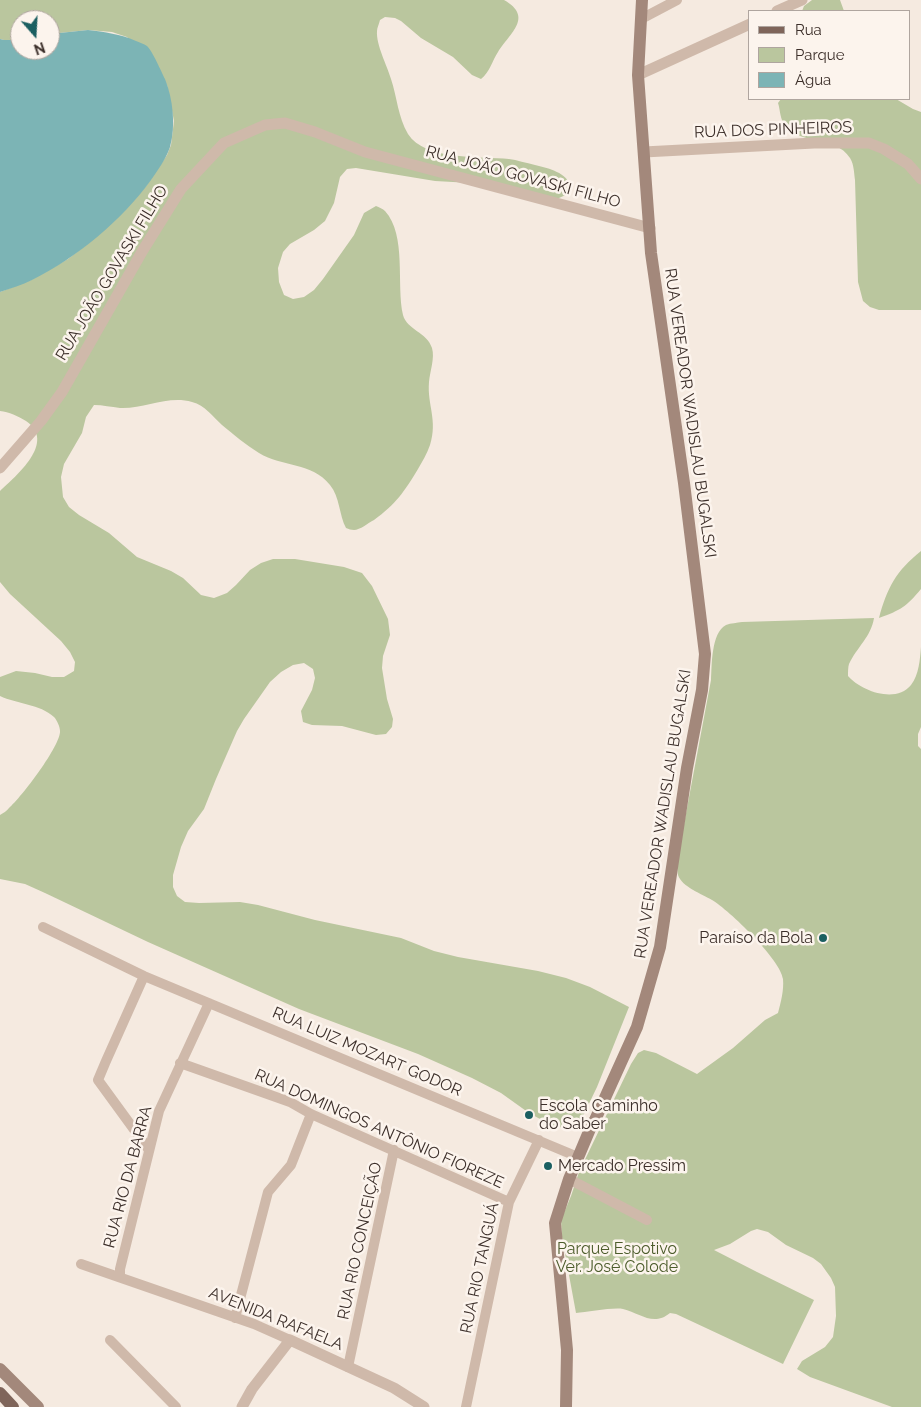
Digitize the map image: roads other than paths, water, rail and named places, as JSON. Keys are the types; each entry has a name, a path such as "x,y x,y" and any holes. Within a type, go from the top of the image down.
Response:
{"main road":[{"name":"RUA VEREADOR WADISLAU BUGALSKI","path":"566,1407 567,1350 555,1222 578,1157 637,1027 660,947 687,768 702,690 705,654 686,491 651,253 638,75 642,0"},
{"path":"0,1369 38,1407"},
{"path":"0,1393 13,1407"}],"street":[{"path":"641,20 677,0"},
{"path":"779,10 802,0"},
{"path":"638,75 748,25"},
{"name":"RUA JOÃO GOVASKI FILHO","path":"0,468 62,392 143,250 181,189 224,143 265,125 285,123 315,132 365,152 650,228"},
{"name":"RUA DOS PINHEIROS","path":"644,152 814,143 870,143 884,149 908,164 921,179"},
{"name":"RUA LUIZ MOZART GODOR","path":"43,927 144,976 578,1157"},
{"path":"144,976 98,1080 149,1150"},
{"name":"RUA RIO DA BARRA","path":"120,1277 120,1269 159,1111 209,1003"},
{"name":"RUA DOMINGOS ANTÔNIO FIOREZE","path":"180,1063 290,1102 311,1114 509,1202"},
{"path":"235,1318 268,1192 291,1164 311,1114"},
{"name":"RUA RIO TANGUÁ","path":"466,1407 509,1202 539,1140"},
{"name":"RUA RIO CONCEIÇÃO","path":"348,1367 394,1150"},
{"path":"569,1179 647,1220"},
{"name":"AVENIDA RAFAELA","path":"81,1264 254,1324 394,1388 424,1407"},
{"path":"110,1340 176,1407"},
{"path":"242,1407 252,1389 290,1340"}],"water":[{"path":"88,30 124,37 147,46 165,79 170,95 173,113 172,139 166,156 151,180 126,210 98,237 49,271 28,282 0,292 0,39 10,40 10,60 60,60 60,33"}],"place":[{"name":"Paraíso da Bola","path":"823,938"},
{"name":"Escola Caminho do Saber","path":"529,1115"},
{"name":"Mercado Pressim","path":"548,1166"}],"park label":[{"name":"Parque Espotivo Ver. José Colode","path":"617,1258"}]}
